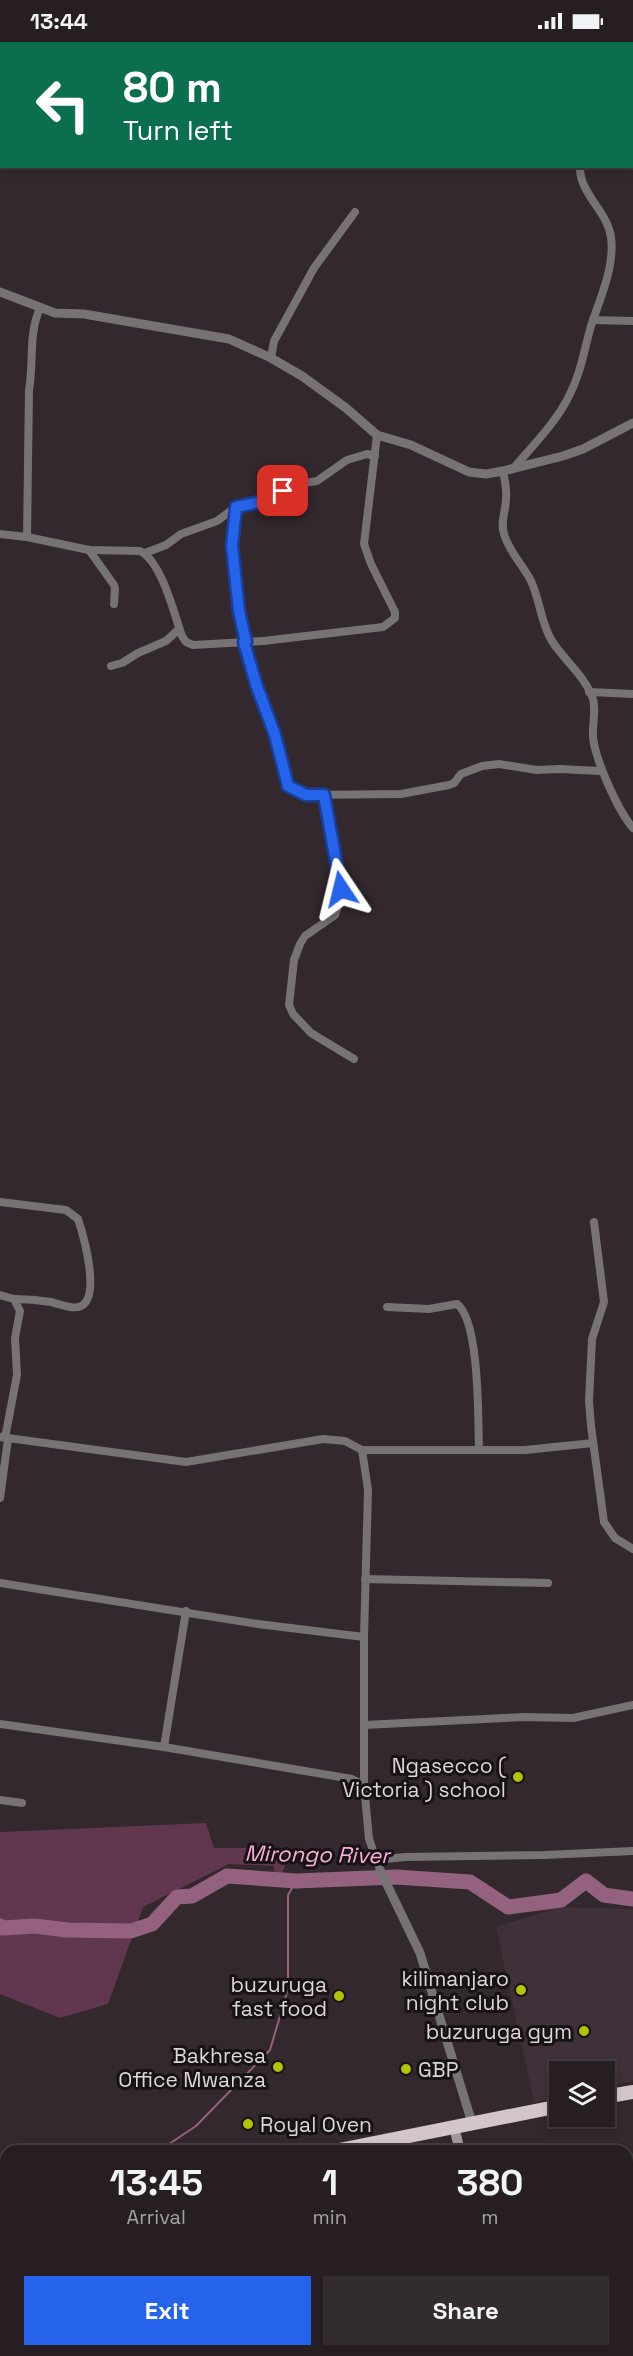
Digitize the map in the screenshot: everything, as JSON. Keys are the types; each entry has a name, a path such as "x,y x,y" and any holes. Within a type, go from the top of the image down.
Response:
{"highway":[{"path":"615,2095 633,2092"},
{"path":"364,2145 549,2108"}],"main road":[{"path":"454,2127 458,2145"}],"street":[{"path":"580,168 580,178 610,230 612,246 605,288 593,320 582,366 569,398 547,428 508,470 507,501 502,525 510,550 532,582 546,631 558,650 578,672 593,698 593,737 601,771 633,828"},
{"path":"271,358 274,341 314,268 355,212"},
{"path":"0,292 55,313 84,314 229,339 271,358 311,383 346,408 377,435 411,445 469,472 486,474 508,470 583,448 633,423"},
{"path":"27,537 29,390 33,369 30,352 40,308"},
{"path":"593,320 633,321"},
{"path":"0,534 27,537 89,550 145,553 161,579 179,629 186,642 193,645 245,642 383,627 395,618 396,612 371,564 364,544 377,435"},
{"path":"145,553 166,545 181,534 217,521 236,507 274,497 296,484 317,481 347,460 367,454 375,456"},
{"path":"236,507 232,546 239,611 256,684 275,735 288,786 306,795 401,794 449,785 466,772 482,766 601,771"},
{"path":"89,550 114,585 114,604"},
{"path":"111,666 122,663 166,641 179,629"},
{"path":"589,692 633,694"},
{"path":"324,795 341,889 340,900 335,915 305,936 300,944 294,960 289,1005 293,1014 311,1033 354,1059"},
{"path":"0,1202 66,1210 74,1215 78,1220 89,1260 90,1282 88,1297 78,1307 38,1300 14,1299 0,1295"},
{"path":"594,1222 604,1302 592,1339 589,1401 593,1443 604,1522 615,1538 633,1549"},
{"path":"0,1498 4,1438 17,1375 15,1338 20,1311 14,1299"},
{"path":"387,1307 429,1309 457,1304 465,1313 477,1372 479,1450"},
{"path":"4,1438 186,1462 323,1439 345,1441 362,1450 525,1450 593,1443"},
{"path":"362,1450 368,1490 364,1637 364,1785 369,1839 375,1860 420,1953 472,2123"},
{"path":"365,1579 548,1583"},
{"path":"0,1583 258,1624 364,1637"},
{"path":"164,1747 186,1611"},
{"path":"364,1725 525,1716 573,1718 633,1705"},
{"path":"0,1724 164,1747 352,1779 364,1785"},
{"path":"0,1800 22,1803"},
{"path":"375,1860 405,1857 633,1851"}],"shaded area":[{"path":"206,1823 214,1848 291,1848 276,1890 274,1866 229,1864 143,1907 108,2004 60,2018 0,1994 0,1832"},
{"path":"559,1907 633,1909 633,2081 615,2085 615,2061 549,2061 549,2099 534,2102 496,1927"}],"waterway":[{"name":"Mirongo River","path":"0,1926 3,1928 35,1926 67,1930 131,1931 152,1924 177,1897 192,1896 227,1876 296,1881 396,1877 470,1882 508,1907 561,1900 586,1881 604,1895 633,1899"},
{"path":"168,2145 196,2126 270,2050 288,1989 288,1895 296,1881"}],"place":[{"name":"Ngasecco ( Victoria ) school","path":"518,1777"},
{"name":"kilimanjaro night club","path":"521,1990"},
{"name":"buzuruga fast food","path":"339,1996"},
{"name":"buzuruga gym","path":"584,2031"},
{"name":"Bakhresa Office Mwanza","path":"278,2067"},
{"name":"GBP","path":"406,2069"},
{"name":"Royal Oven","path":"248,2124"}],"route":[{"path":"283,491 269,500 236,507 232,546 239,611 246,642 244,642 256,684 275,735 288,786 306,795 324,795 341,889"}]}
